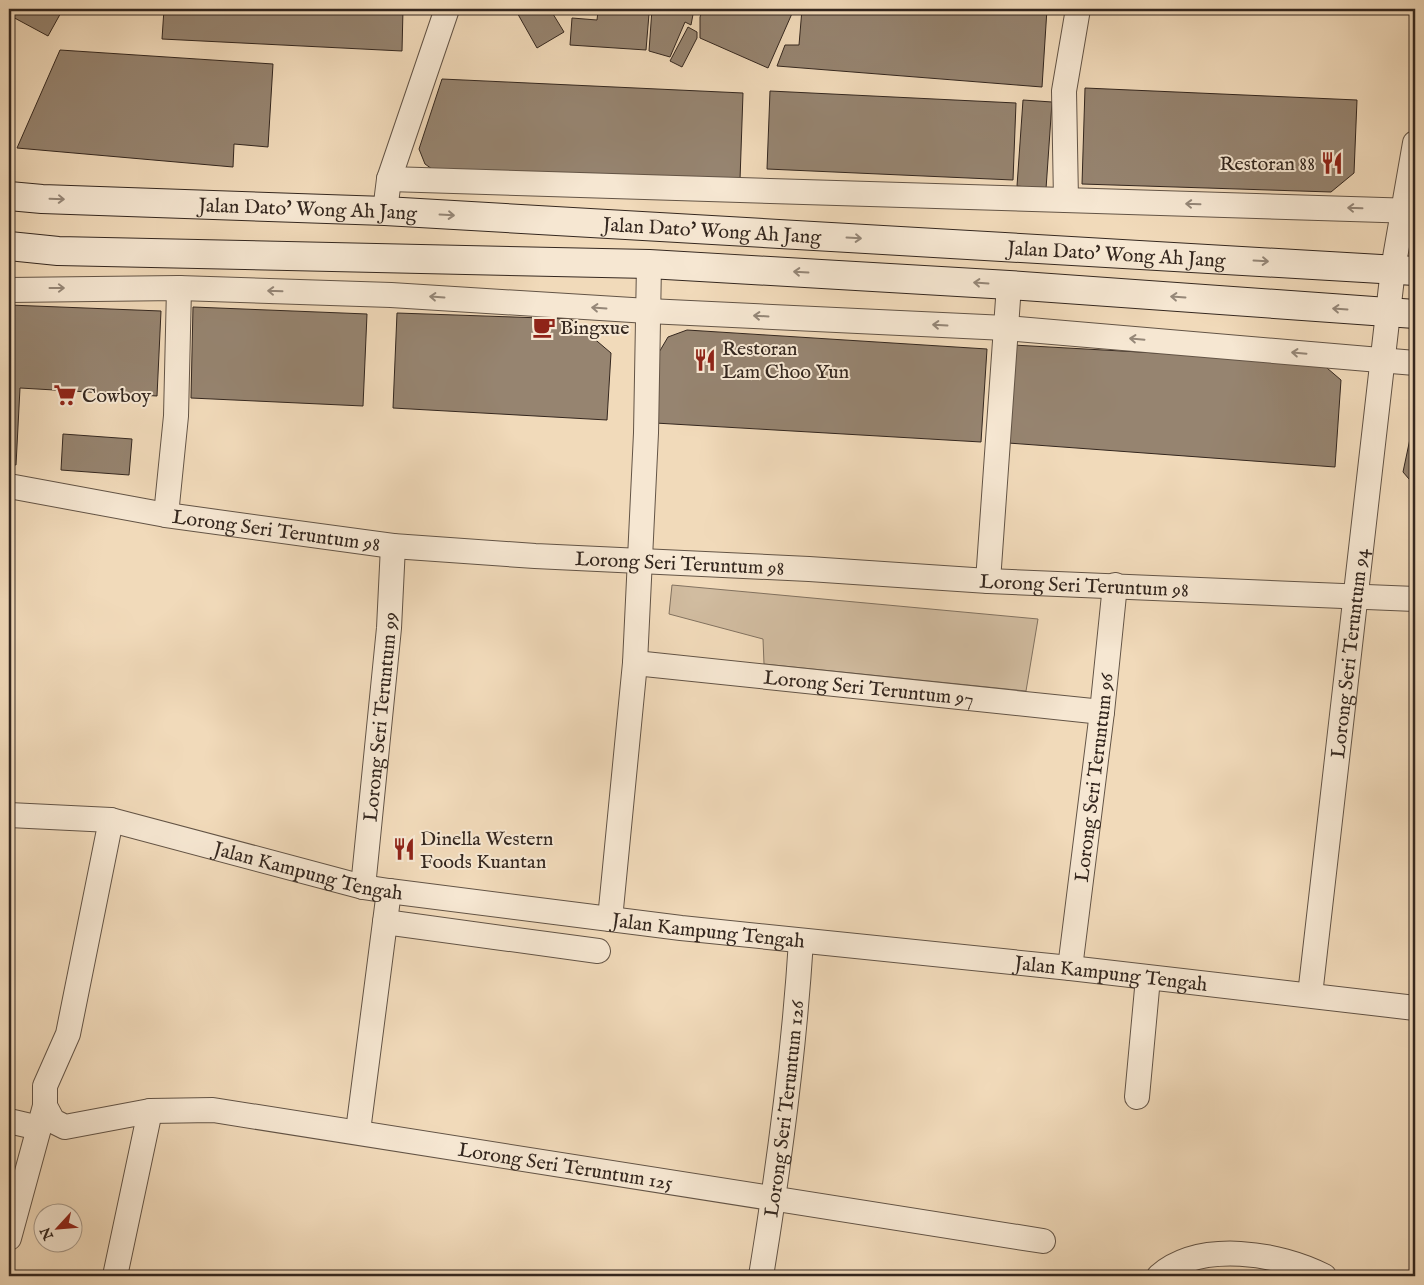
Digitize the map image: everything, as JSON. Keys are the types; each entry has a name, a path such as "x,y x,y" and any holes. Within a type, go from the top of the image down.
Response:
{"main road":[{"name":"Jalan Dato' Wong Ah Jang","path":"9,196 42,199 385,211 1404,270"},
{"name":"Jalan Dato' Wong Ah Jang","path":"11,248 58,251 392,256 649,264 1009,285 1415,314"}],"street":[{"path":"385,211 389,179 447,9"},
{"path":"1066,200 1064,91 1078,9"},
{"name":"Lorong Seri Teruntum 94","path":"1310,995 1383,360 1389,312 1404,270 1415,143"},
{"path":"389,179 1410,210"},
{"path":"391,294 392,256"},
{"path":"610,919 635,664 646,433 649,264"},
{"path":"988,581 1009,285"},
{"path":"166,515 176,416 179,288"},
{"path":"9,290 179,288 391,294 648,311 1006,328 1415,363"},
{"name":"Lorong Seri Teruntum 98","path":"9,486 166,515 393,546 988,581 1415,599"},
{"name":"Lorong Seri Teruntum 99","path":"363,887 389,628 393,546"},
{"name":"Lorong Seri Teruntum 96","path":"1070,968 1102,712 1115,585"},
{"name":"Lorong Seri Teruntum 97","path":"635,664 1102,712"},
{"name":"Jalan Kampung Tengah","path":"9,815 111,820 363,887 389,891 801,941 1070,968 1415,1008"},
{"path":"9,1238 42,1117 45,1086 68,1034 111,820"},
{"path":"358,1132 389,891"},
{"path":"385,922 598,951"},
{"name":"Lorong Seri Teruntum 126","path":"761,1276 773,1200 799,983 801,941"},
{"path":"1137,1096 1148,978"},
{"name":"Lorong Seri Teruntum 125","path":"42,1117 65,1127 150,1111 213,1110 773,1200 1043,1241"},
{"path":"116,1276 150,1111"},
{"path":"9,1121 42,1117"},
{"path":"1159,1276 1169,1268 1194,1258 1217,1253 1261,1256 1310,1268 1324,1276"}],"shaded area":[{"path":"672,585 1038,619 1026,691 764,664 763,639 669,614"}],"building":[{"path":"9,9 63,9 48,36 9,15"},
{"path":"164,9 403,9 402,51 162,39"},
{"path":"515,9 550,9 564,32 537,48"},
{"path":"652,9 694,9 691,25 685,22 670,57 649,51"},
{"path":"703,9 794,9 768,68 700,38 700,17"},
{"path":"802,9 1018,9 1018,12 1027,13 1028,9 1047,9 1042,87 777,66 785,45 799,45"},
{"path":"598,11 649,14 646,50 570,45 572,18 597,20"},
{"path":"688,27 697,32 697,38 682,67 670,61"},
{"path":"60,50 273,64 268,147 234,144 233,167 17,148"},
{"path":"442,79 743,93 740,180 439,174 425,164 419,149"},
{"path":"1085,88 1357,100 1354,173 1331,192 1082,184"},
{"path":"770,91 1016,103 1013,180 767,169"},
{"path":"1023,100 1052,102 1046,189 1017,186"},
{"path":"9,305 161,311 157,396 20,388 16,465 9,464"},
{"path":"193,307 367,314 363,406 191,398"},
{"path":"397,313 571,319 611,353 607,420 393,408"},
{"path":"687,330 987,349 981,442 655,423 658,354 668,337"},
{"path":"1013,345 1320,362 1341,380 1335,467 1008,443"},
{"path":"1415,415 1415,486 1403,472"},
{"path":"63,434 132,439 129,475 61,470"}],"place":[{"name":"Restoran 88","path":"1332,163"},
{"name":"Bingxue","path":"544,327"},
{"name":"Restoran Lam Choo Yun","path":"705,360"},
{"name":"Cowboy","path":"65,395"},
{"name":"Dinella Western Foods Kuantan","path":"404,849"}]}
